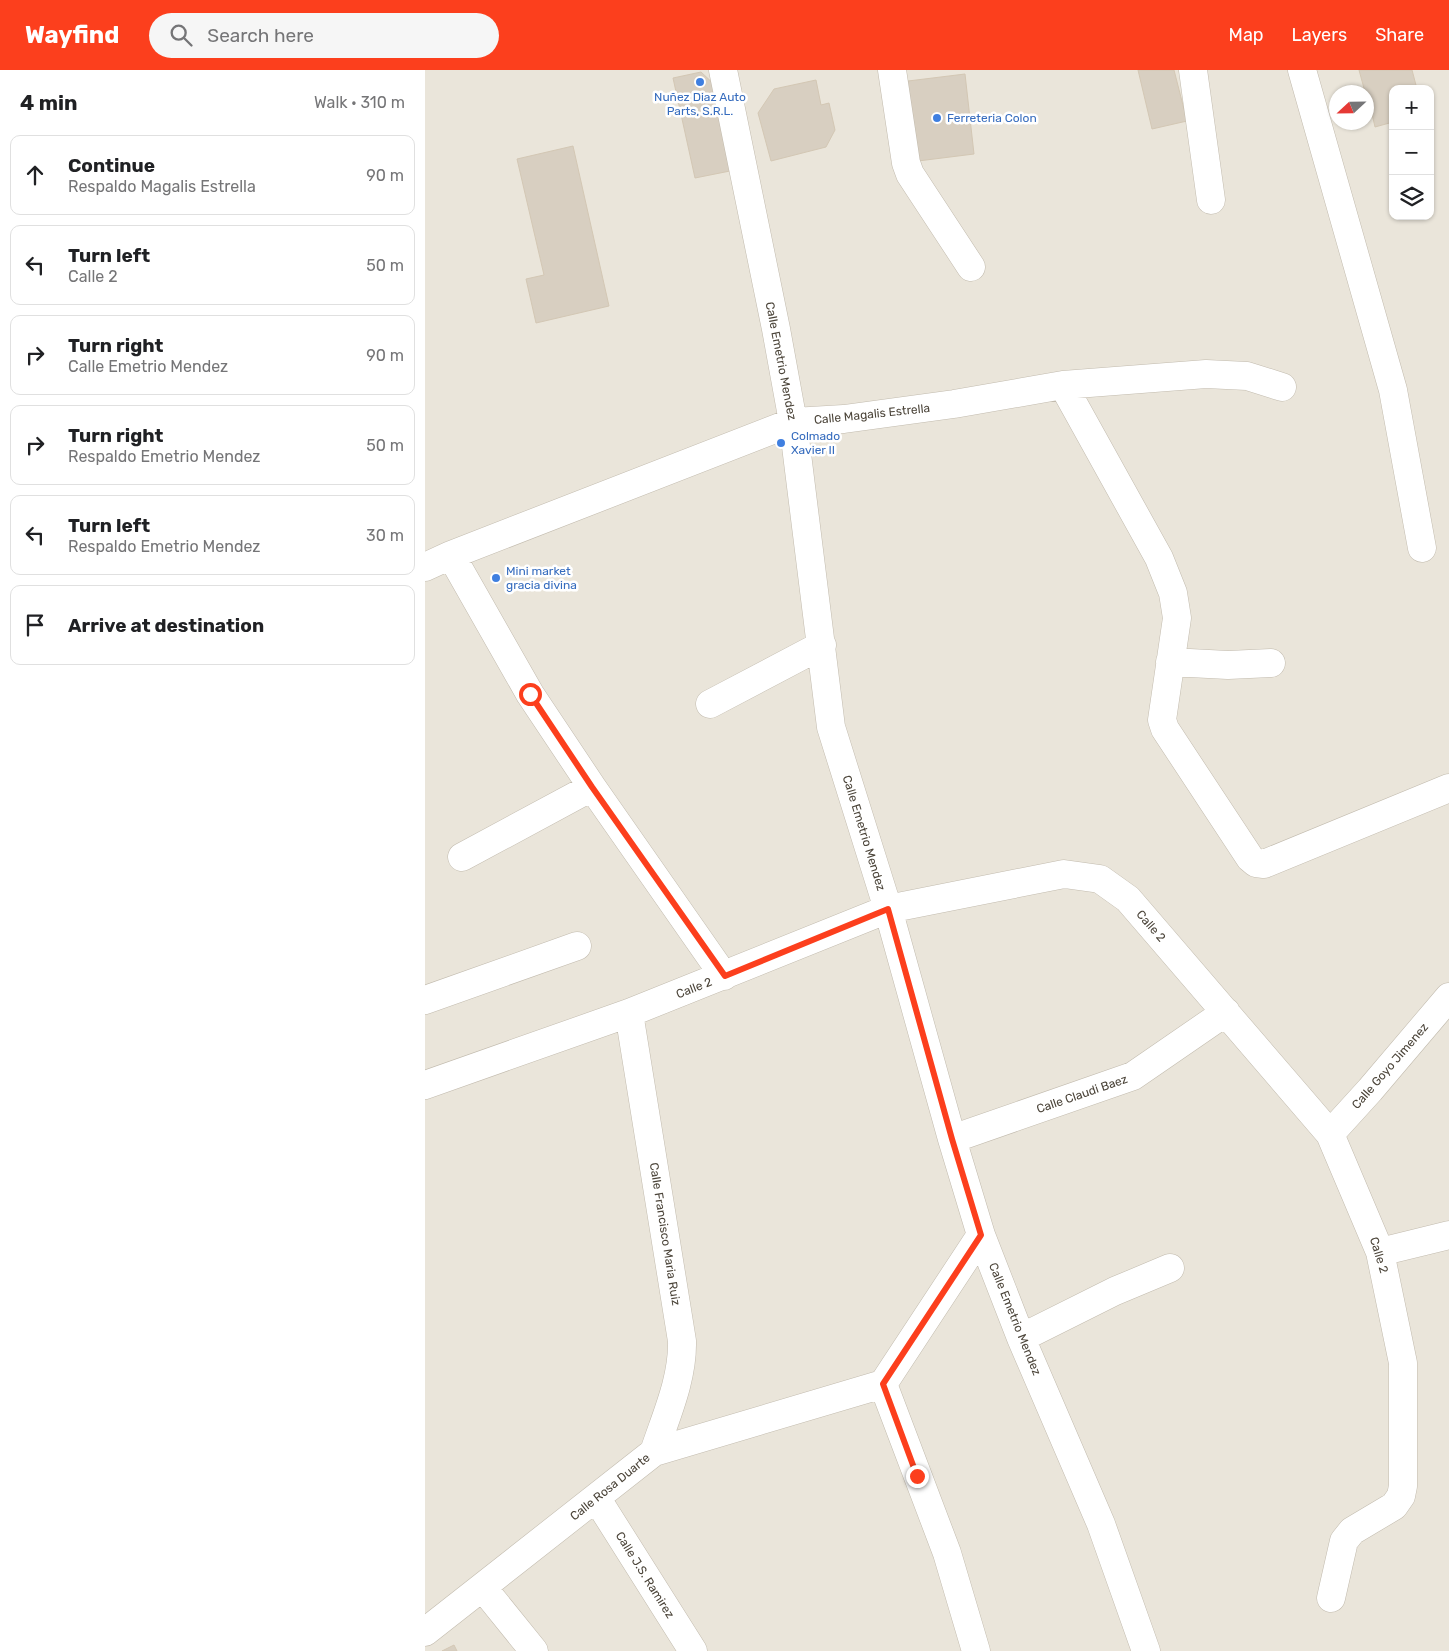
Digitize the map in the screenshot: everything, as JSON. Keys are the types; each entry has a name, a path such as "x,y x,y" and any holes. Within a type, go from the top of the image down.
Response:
{"street":[{"name":"Calle Emetrio Mendez","path":"723,70 793,422 831,727 888,909 952,1139 981,1235 1021,1338 1101,1524 1146,1651"},
{"path":"892,70 906,164 910,174 971,267"},
{"path":"1193,70 1211,200"},
{"path":"1302,70 1393,390 1422,548"},
{"name":"Calle Magalis Estrella","path":"425,567 451,555 793,422 844,419 954,404 1063,385 1206,374 1247,376 1282,387"},
{"path":"1063,385 1159,558 1173,593 1177,618 1162,720 1165,729 1250,858 1256,863 1264,864 1449,788"},
{"path":"451,555 530,694 592,787 725,976"},
{"path":"710,704 822,645"},
{"path":"1170,662 1228,665 1271,663"},
{"path":"462,857 592,787"},
{"name":"Calle 2","path":"425,1085 629,1013 888,909 1064,874 1100,879 1128,898 1329,1134 1381,1252 1403,1363 1403,1486 1401,1496 1394,1506 1352,1531 1344,1541 1331,1598"},
{"path":"425,1000 577,946"},
{"name":"Calle Goyo Jimenez","path":"1329,1134 1370,1090 1449,998"},
{"name":"Calle Claudi Baez","path":"952,1139 1133,1076 1226,1012"},
{"name":"Calle Francisco Maria Ruiz","path":"629,1013 682,1341 683,1359 679,1376 654,1452"},
{"path":"977,1651 947,1553 883,1384 981,1235"},
{"path":"1381,1252 1449,1235"},
{"path":"1021,1338 1115,1291 1170,1268"},
{"name":"Calle Rosa Duarte","path":"425,1632 597,1499 654,1452 883,1384"},
{"name":"Calle J.S. Ramirez","path":"597,1499 693,1651"},
{"path":"483,1588 534,1651"}],"shaded area":[{"path":"425,70 1449,70 1449,1651 425,1651"}],"building":[{"path":"1138,70 1174,70 1187,121 1152,129"},
{"path":"1359,70 1412,70 1416,85 1389,85 1389,123 1375,127 1374,85 1363,85"},
{"path":"701,72 717,87 735,170 695,178 673,78"},
{"name":"Ferreteria Colon","path":"965,74 974,154 910,162 900,82"},
{"path":"816,80 821,105 829,103 835,130 826,147 771,161 758,113 774,89"},
{"path":"573,146 609,306 536,323 526,279 544,275 517,159"},
{"path":"454,1645 457,1651 442,1651"}],"place":[{"name":"Nuñez Diaz Auto Parts, S.R.L.","path":"700,82"},
{"name":"Ferreteria Colon","path":"937,118"},
{"name":"Colmado Xavier II","path":"781,443"},
{"name":"Mini market gracia divina","path":"496,578"}],"route":[{"path":"530,694 592,787 725,976 888,909 952,1139 981,1235 883,1384 917,1476"}]}
